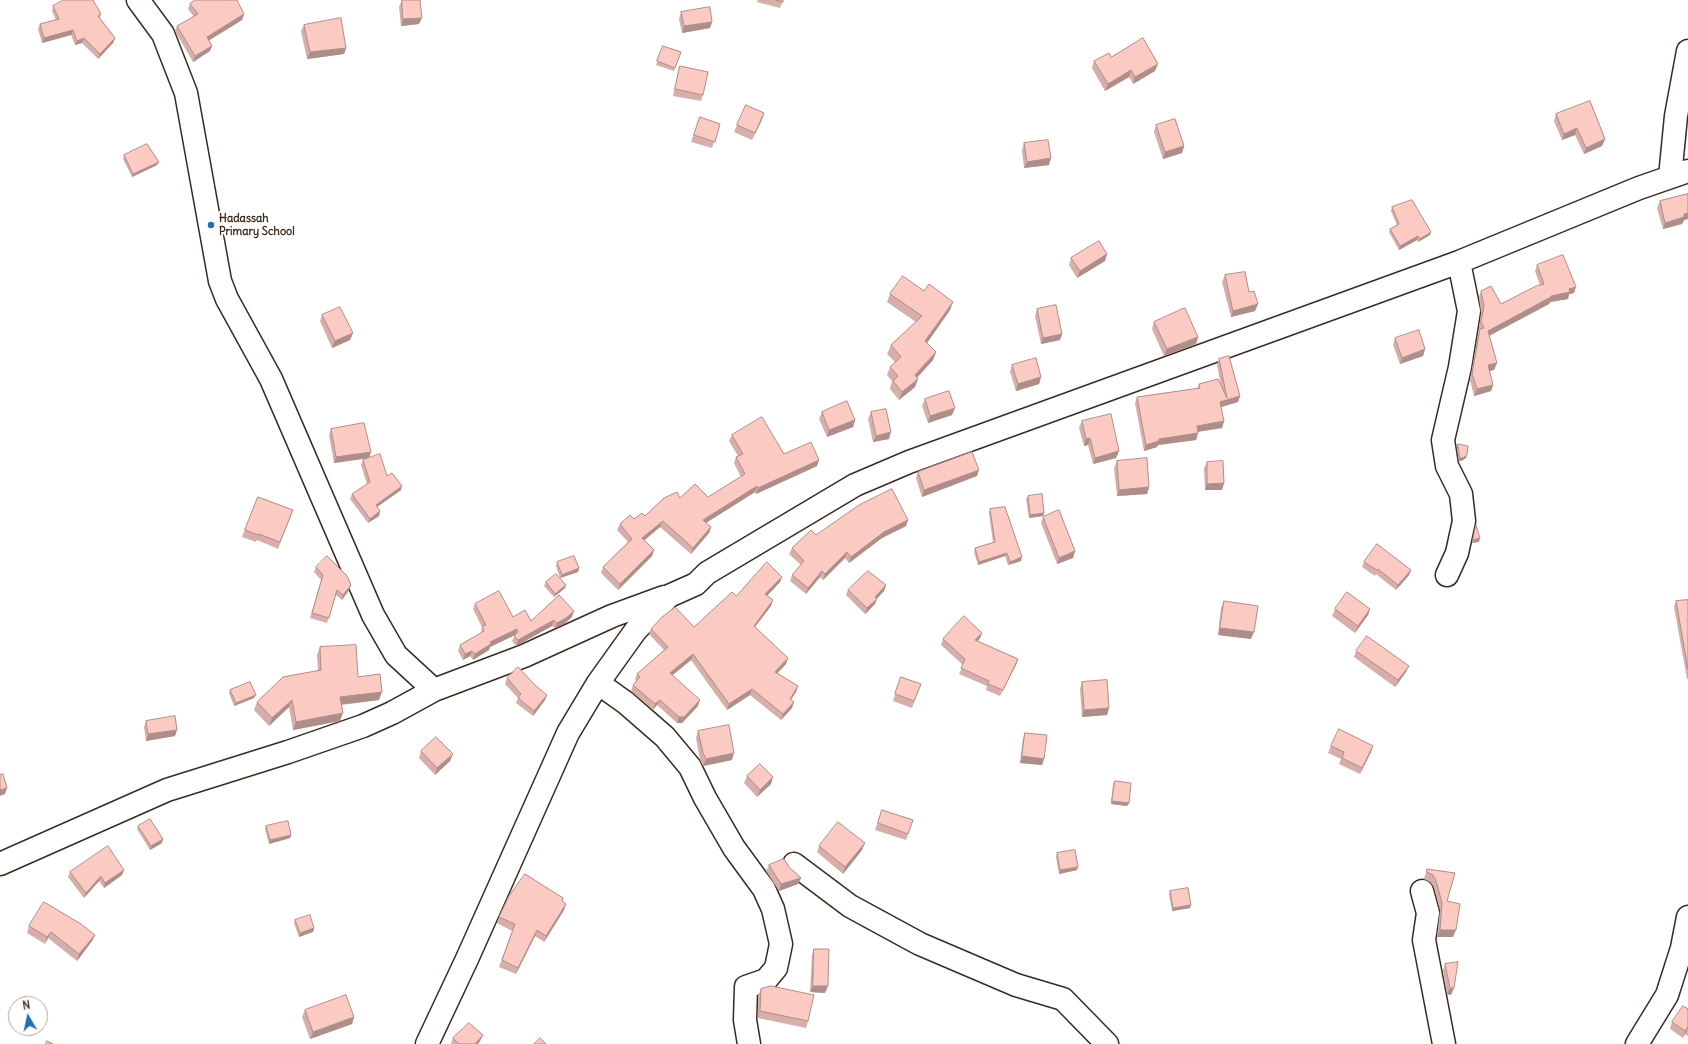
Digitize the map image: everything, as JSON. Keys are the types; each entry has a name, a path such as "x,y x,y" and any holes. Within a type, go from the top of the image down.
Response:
{"street":[{"path":"138,0 163,34 186,93 220,281 227,299 271,379 373,615 387,642 402,663 434,690"},
{"path":"0,864 167,790 331,738 392,714 434,690 524,656 612,616 669,596 696,584 707,573 855,485 909,462 1459,262 1639,188 1679,174 1676,116 1688,51"},
{"path":"1447,575 1457,553 1464,521 1462,494 1447,466 1443,440 1460,367 1469,311 1459,262"},
{"path":"427,1044 467,959 568,733 598,683 636,630 669,596"},
{"path":"598,683 626,703 665,737 690,767 734,848 764,890 773,909 781,944 776,968 766,980 746,987 745,1020 749,1044"},
{"path":"794,864 850,906 920,944 1016,985 1063,999 1107,1044"},
{"path":"1422,891 1428,913 1424,940 1444,1044"},
{"path":"1637,1044 1667,995 1682,948 1688,917"}],"building":[{"path":"64,0 93,0 101,14 98,16 115,38 100,54 84,38 77,41 73,30 44,38 40,24 59,19 53,6"},
{"path":"195,0 237,0 244,14 207,37 212,46 195,56 177,26 198,14 190,4"},
{"path":"402,0 420,0 422,18 403,19"},
{"path":"710,7 712,22 684,26 681,12"},
{"path":"341,18 346,48 310,52 304,25"},
{"path":"1143,38 1158,64 1135,77 1131,70 1108,84 1094,61 1109,53 1111,57"},
{"path":"663,46 681,52 675,68 657,61"},
{"path":"680,66 708,72 703,95 675,89"},
{"path":"1590,101 1605,139 1586,148 1577,128 1564,134 1556,114"},
{"path":"746,105 764,113 755,133 737,125"},
{"path":"700,117 720,124 715,142 694,135"},
{"path":"1175,119 1184,146 1165,152 1156,125"},
{"path":"1048,140 1051,158 1027,162 1024,143"},
{"path":"147,144 159,162 133,174 124,155"},
{"path":"1688,194 1688,213 1684,214 1684,217 1665,223 1660,201"},
{"path":"1412,200 1431,232 1420,239 1418,236 1400,246 1390,229 1399,224 1392,207"},
{"path":"1099,241 1107,254 1080,271 1071,258"},
{"path":"1563,255 1576,287 1569,289 1570,292 1551,296 1488,331 1497,363 1488,365 1493,385 1477,389 1472,374 1480,329 1484,328 1481,322 1484,306 1481,291 1491,286 1501,304 1536,286 1544,284 1537,265"},
{"path":"1245,272 1249,292 1254,291 1258,304 1233,311 1225,275"},
{"path":"903,276 924,291 929,284 953,302 925,341 936,352 915,375 918,379 902,392 893,381 898,376 890,367 901,357 891,345 922,316 890,294"},
{"path":"1056,305 1062,334 1043,338 1037,309"},
{"path":"340,307 353,333 335,341 322,315"},
{"path":"1185,308 1198,337 1167,349 1154,322"},
{"path":"1419,330 1425,349 1402,358 1395,338"},
{"path":"1229,356 1240,396 1220,402 1224,421 1197,426 1198,433 1159,439 1159,441 1146,445 1137,397 1200,388 1199,384 1218,379 1227,398 1219,359"},
{"path":"1036,358 1041,377 1018,384 1012,365"},
{"path":"949,391 955,408 930,416 925,399"},
{"path":"847,401 855,420 829,430 822,412"},
{"path":"886,409 891,432 876,436 871,412"},
{"path":"1111,414 1119,451 1095,458 1090,438 1086,439 1082,421"},
{"path":"762,417 784,454 811,442 819,460 758,488 757,486 703,520 711,527 693,548 663,521 642,538 654,550 620,584 603,567 632,539 620,524 630,515 634,519 642,513 645,516 664,498 677,492 680,498 695,484 708,497 745,474 736,457 743,454 732,435"},
{"path":"364,423 371,452 336,457 331,429"},
{"path":"1458,444 1468,446 1467,455 1463,458 1460,458"},
{"path":"972,452 979,470 924,490 918,472"},
{"path":"380,454 387,476 392,473 402,486 376,505 380,511 370,519 352,494 370,482 363,460"},
{"path":"1147,458 1149,487 1119,490 1117,461"},
{"path":"1223,461 1224,483 1207,484 1207,462"},
{"path":"892,489 908,520 884,532 851,557 847,552 825,574 822,571 808,588 792,575 804,561 792,548 811,530 816,535 859,505"},
{"path":"1042,494 1044,513 1030,515 1028,496"},
{"path":"258,497 293,510 280,542 245,530"},
{"path":"1005,507 1022,557 1010,562 1007,553 979,562 975,548 995,542 990,509"},
{"path":"1059,510 1075,551 1059,558 1043,517"},
{"path":"1476,525 1480,538 1473,540"},
{"path":"1377,544 1411,570 1398,585 1378,569 1377,570 1364,562"},
{"path":"327,556 347,576 351,585 343,595 337,590 329,618 312,613 323,575 316,567"},
{"path":"574,556 579,568 562,575 557,562"},
{"path":"767,562 782,577 765,594 773,600 754,626 788,658 775,672 798,686 790,699 794,702 783,714 752,689 729,704 693,654 670,673 700,700 684,717 679,717 660,700 655,704 633,685 640,677 637,674 668,647 651,629 662,617 675,607 694,627 732,592 736,596"},
{"path":"868,571 886,585 875,597 877,599 867,608 848,590"},
{"path":"556,574 566,585 555,594 546,582"},
{"path":"499,591 513,617 525,610 531,621 559,595 574,611 557,623 554,620 518,640 514,636 518,632 517,629 490,642 491,644 475,654 472,651 465,654 460,645 484,631 482,626 486,625 475,604"},
{"path":"1347,592 1370,609 1358,626 1335,609"},
{"path":"1688,600 1688,669 1676,601"},
{"path":"1224,601 1258,606 1254,632 1220,628"},
{"path":"964,616 982,633 975,640 1018,659 1003,690 988,684 989,681 961,668 965,659 943,639"},
{"path":"1367,636 1409,666 1398,680 1356,651"},
{"path":"356,645 358,677 380,674 382,692 340,697 343,713 296,722 292,700 272,718 257,702 283,677 321,670 320,647"},
{"path":"518,667 547,695 534,711 518,698 521,694 507,678"},
{"path":"901,677 921,684 914,701 895,694"},
{"path":"1107,680 1109,708 1084,710 1082,682"},
{"path":"250,682 256,695 236,703 230,690"},
{"path":"175,716 177,730 148,734 146,721"},
{"path":"729,725 734,753 706,759 703,753 698,731"},
{"path":"1339,729 1373,746 1362,768 1342,758 1344,752 1331,746"},
{"path":"1025,733 1047,735 1044,759 1022,756"},
{"path":"436,737 453,754 437,768 421,751"},
{"path":"760,764 773,777 760,790 747,776"},
{"path":"3,774 7,788 0,790 0,775"},
{"path":"1115,781 1131,783 1129,803 1112,801"},
{"path":"882,810 913,820 908,834 878,823"},
{"path":"150,819 163,839 151,846 138,826"},
{"path":"288,821 291,835 270,840 266,826"},
{"path":"838,822 865,843 845,867 819,846"},
{"path":"108,846 124,870 105,883 101,876 86,893 70,872"},
{"path":"1075,850 1078,867 1060,870 1057,853"},
{"path":"784,859 789,867 801,878 781,884 769,865"},
{"path":"1427,869 1455,873 1447,901 1460,904 1456,930 1440,930 1442,903 1436,881 1433,875 1427,872"},
{"path":"525,874 563,898 562,901 566,904 546,936 537,930 518,968 502,960 515,924 499,917 509,896"},
{"path":"1188,888 1191,905 1173,908 1170,891"},
{"path":"44,902 81,924 95,935 79,954 51,932 47,937 29,926"},
{"path":"310,915 314,928 300,933 295,920"},
{"path":"814,949 829,949 828,986 813,986"},
{"path":"1458,962 1454,988 1450,988 1445,964"},
{"path":"771,986 814,995 808,1021 760,1011 761,989"},
{"path":"346,995 354,1017 313,1032 305,1010"},
{"path":"1683,1006 1688,1009 1688,1027 1685,1031 1672,1022"},
{"path":"469,1023 483,1035 475,1044 459,1044 453,1038"},
{"path":"540,1038 546,1044 534,1044"},
{"path":"47,1041 53,1044 46,1044"}],"place":[{"name":"Hadassah Primary School","path":"211,225"}]}
